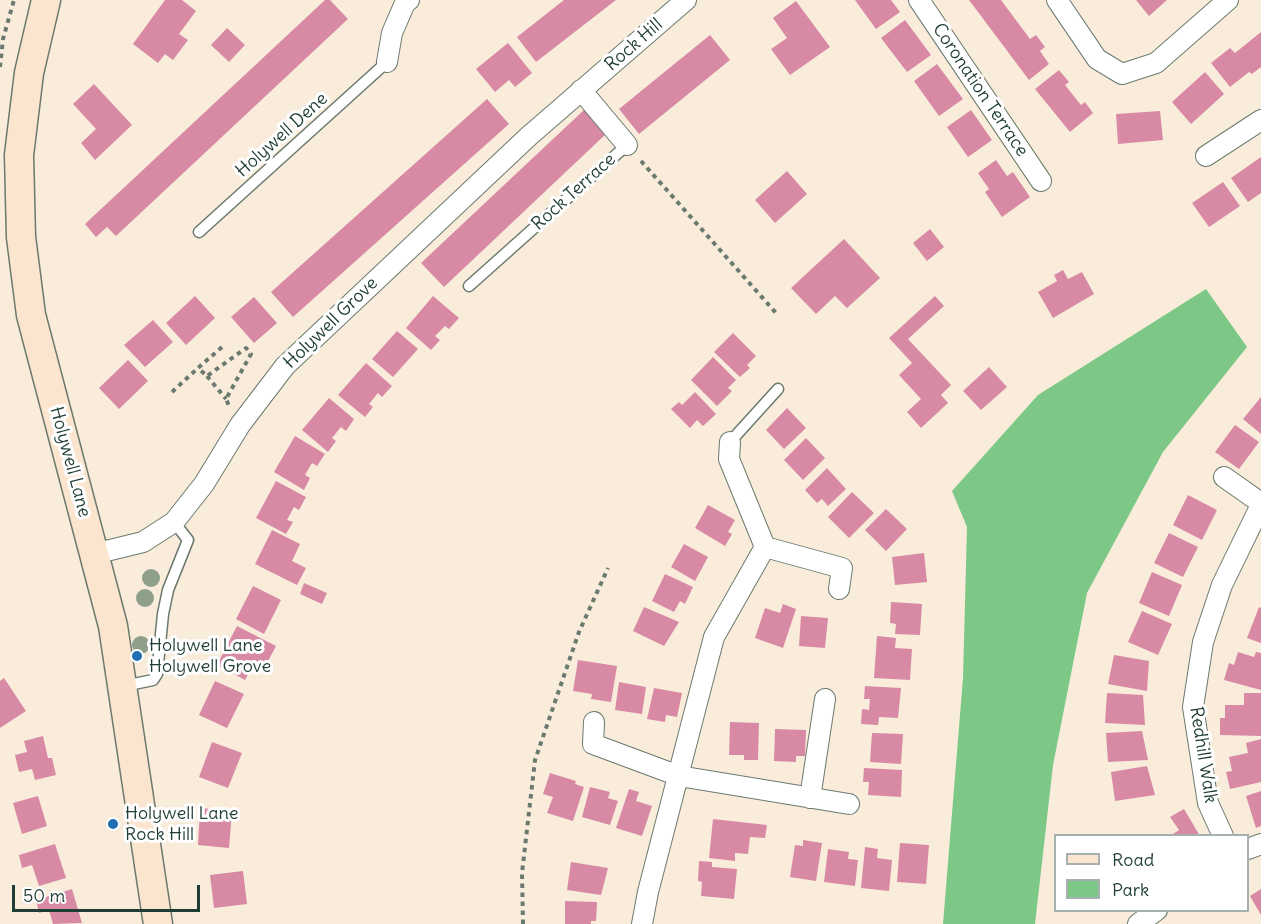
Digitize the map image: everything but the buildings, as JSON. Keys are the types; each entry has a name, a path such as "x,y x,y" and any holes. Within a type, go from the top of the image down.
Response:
{"main road":[{"name":"Holywell Lane","path":"46,0 29,73 20,155 21,237 31,315 113,626 124,686 158,924"}],"street":[{"path":"387,63 392,33 405,3 409,0"},
{"name":"Rock Hill","path":"581,90 686,0"},
{"name":"Coronation Terrace","path":"920,0 1041,181"},
{"path":"1057,0 1097,59 1122,74 1156,63 1228,0"},
{"name":"Holywell Grove","path":"94,554 143,542 174,522 204,484 240,425 285,366 581,90"},
{"name":"Rock Terrace","path":"581,90 627,145"},
{"path":"1206,156 1261,120"},
{"path":"730,442 729,459 765,547"},
{"name":"Redhill Walk","path":"1222,834 1208,803 1193,707 1203,642 1209,623 1222,585 1261,504 1224,477"},
{"path":"765,547 842,568 839,589"},
{"path":"642,924 648,891 714,637 765,547"},
{"path":"810,798 825,699"},
{"path":"594,722 593,744 679,776 849,804"},
{"path":"1138,924 1154,912"}],"lane":[{"name":"Holywell Dene","path":"199,232 387,63"},
{"name":"Rock Terrace","path":"469,286 627,145"},
{"path":"730,442 778,388"},
{"path":"124,686 153,680 157,674 163,614 168,590 185,554 188,540 174,522"}],"path":[{"path":"0,67 3,39 14,0"},
{"path":"627,145 776,313"},
{"path":"172,392 222,347"},
{"path":"207,376 246,348 251,354 226,399"},
{"path":"198,368 226,399 240,425"},
{"path":"524,924 522,873 535,760 579,632 609,568"}],"green space":[{"path":"1206,289 1247,347 1163,452 1087,593 1053,765 1035,924 943,924 963,678 967,527 952,491 1038,395"}],"place":[{"name":"Holywell Lane Holywell Grove","path":"137,656"},
{"name":"Holywell Lane Rock Hill","path":"113,824"}]}
